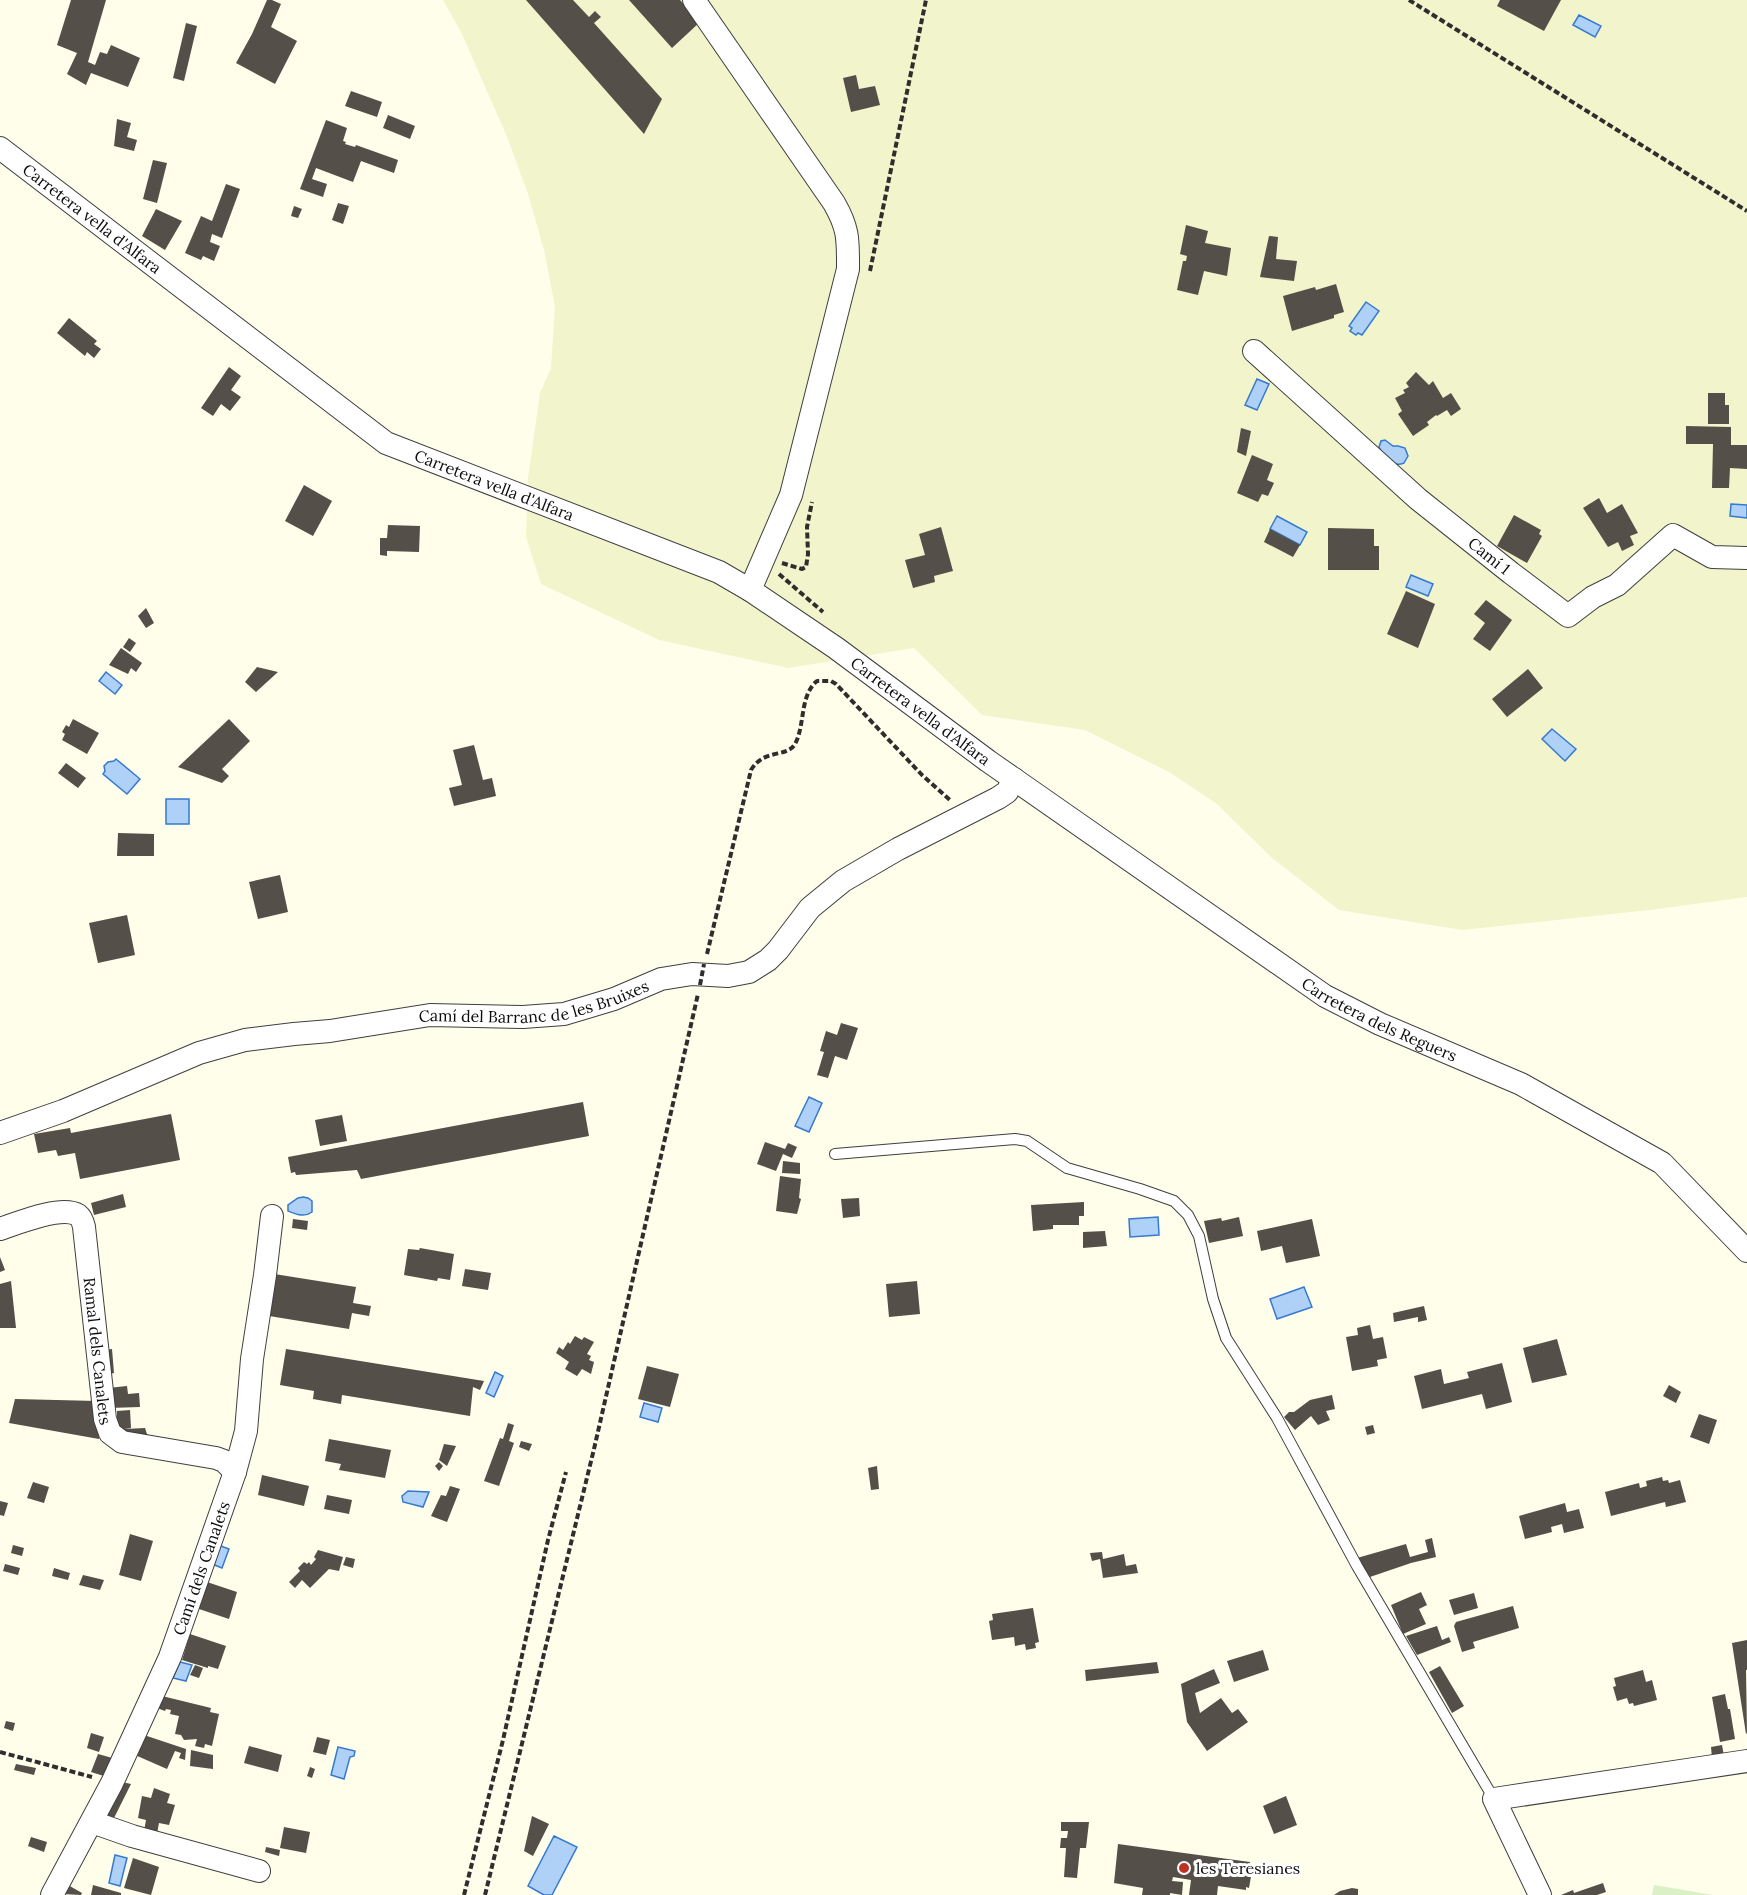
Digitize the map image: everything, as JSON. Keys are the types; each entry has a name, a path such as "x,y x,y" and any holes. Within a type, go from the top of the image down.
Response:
{"street":[{"path":"694,0 834,203 844,220 848,239 848,269 791,495 750,590"},
{"name":"Carretera vella d'Alfara","path":"0,148 386,442 718,572 750,590 837,648 1014,779"},
{"name":"Camí 1","path":"1254,351 1418,499 1568,616 1593,597 1617,585 1672,535 1712,557 1747,558"},
{"name":"Camí del Barranc de les Bruixes","path":"0,1133 63,1111 199,1053 245,1040 330,1031 430,1015 523,1017 564,1014 614,999 661,979 692,974 728,976 749,972 768,960 810,909 843,881 898,849 998,798 1007,792 1014,779"},
{"name":"Carretera dels Reguers","path":"1014,779 1325,996 1380,1024 1521,1084 1662,1163 1747,1251"},
{"name":"Ramal dels Canalets","path":"0,1228 43,1215 69,1213 78,1215 84,1227 105,1419 110,1433 122,1442 216,1458 230,1465 234,1472"},
{"name":"Camí dels Canalets","path":"52,1895 112,1783 170,1657 234,1472 246,1431 252,1359 272,1216"},
{"path":"1540,1895 1494,1799 1747,1761"},
{"path":"92,1822 132,1836 259,1871"}],"lane":[{"path":"835,1154 1015,1139 1027,1141 1067,1168 1174,1201 1188,1215 1199,1236 1215,1307 1226,1338 1277,1418 1357,1566 1494,1799"}],"path":[{"path":"868,278 877,244 926,0"},
{"path":"1409,0 1747,211"},
{"path":"485,1895 594,1449 704,964 751,770"},
{"path":"464,1895 566,1472"},
{"path":"0,1752 112,1783"}],"green space":[{"path":"443,0 1747,0 1747,897 1462,930 1339,910 1272,858 1217,804 1171,773 1085,730 982,715 914,648 788,668 659,640 541,584 526,537 528,478 540,393 551,368 555,307 544,250 528,194 508,139 461,32"},
{"path":"1654,1885 1713,1895 1652,1895"}],"water":[{"path":"1579,15 1601,26 1595,37 1573,25"},
{"path":"1366,302 1379,311 1362,335 1358,333 1356,335 1350,331 1352,328 1349,326"},
{"path":"1257,379 1269,384 1257,410 1245,405"},
{"path":"1385,440 1393,446 1405,448 1408,456 1404,463 1392,463 1386,458 1379,447 1381,441"},
{"path":"1731,504 1747,505 1747,518 1730,516"},
{"path":"1277,516 1307,532 1300,545 1270,529"},
{"path":"1411,575 1433,584 1428,596 1406,587"},
{"path":"106,672 122,685 115,694 99,681"},
{"path":"1552,729 1576,749 1565,761 1542,739"},
{"path":"116,759 140,779 127,794 103,774 104,766"},
{"path":"166,799 189,799 189,824 166,824"},
{"path":"809,1097 822,1103 809,1132 795,1126"},
{"path":"303,1197 312,1201 312,1212 303,1215 288,1211 288,1205"},
{"path":"1158,1217 1159,1235 1130,1237 1129,1219"},
{"path":"1304,1287 1312,1307 1277,1319 1270,1299"},
{"path":"495,1372 503,1376 494,1397 486,1393"},
{"path":"644,1403 662,1408 658,1422 640,1417"},
{"path":"408,1491 429,1492 423,1507 403,1502 402,1496"},
{"path":"218,1545 229,1549 222,1568 212,1564"},
{"path":"180,1662 192,1665 186,1681 173,1678"},
{"path":"338,1747 355,1751 354,1756 350,1757 344,1779 331,1775"},
{"path":"554,1836 577,1847 552,1895 544,1895 528,1886"},
{"path":"115,1855 127,1858 120,1886 109,1883"}],"building":[{"path":"71,0 106,0 88,62 95,65 100,52 107,54 111,45 140,58 128,87 91,73 86,85 67,74 77,53 57,45"},
{"path":"267,0 281,4 271,27 297,41 275,84 236,63"},
{"path":"526,0 573,0 589,17 595,11 601,17 594,23 662,99 644,134"},
{"path":"629,0 680,0 700,22 672,48"},
{"path":"1500,0 1561,0 1544,31 1497,6"},
{"path":"186,23 197,26 184,81 173,78"},
{"path":"856,75 859,89 875,86 880,105 851,112 843,78"},
{"path":"351,91 382,102 377,117 345,106"},
{"path":"388,115 415,126 410,139 383,128"},
{"path":"117,119 131,123 127,137 137,140 134,151 114,146"},
{"path":"326,120 347,128 343,141 346,142 345,144 355,147 356,145 398,160 394,173 361,161 353,182 316,168 312,179 327,184 323,197 300,189"},
{"path":"153,160 167,163 157,203 143,199"},
{"path":"226,184 240,189 222,238 212,234 210,242 220,246 214,261 203,256 201,260 185,253 201,216 212,221"},
{"path":"338,203 349,206 343,224 332,220"},
{"path":"294,206 302,209 298,218 291,216"},
{"path":"156,209 182,221 165,250 142,236"},
{"path":"1186,225 1208,231 1205,243 1231,248 1227,276 1204,271 1198,295 1177,290 1183,261 1186,261 1187,256 1180,254"},
{"path":"1269,236 1278,237 1276,259 1297,261 1294,281 1260,277"},
{"path":"1336,284 1344,312 1334,315 1334,318 1292,331 1283,296"},
{"path":"69,318 97,341 94,344 101,349 94,358 87,352 85,356 57,333"},
{"path":"229,367 241,376 231,390 241,397 230,411 221,404 213,416 201,408"},
{"path":"1416,372 1429,385 1433,381 1443,398 1451,393 1461,409 1451,416 1447,410 1436,415 1427,422 1429,425 1413,436 1398,414 1402,411 1395,398 1405,393 1403,390 1409,387 1406,383"},
{"path":"1708,393 1725,393 1725,405 1729,405 1729,424 1708,424"},
{"path":"1686,426 1731,427 1731,445 1747,445 1747,469 1730,468 1729,488 1712,488 1713,444 1686,444"},
{"path":"1241,428 1251,431 1246,456 1237,452"},
{"path":"1252,455 1273,464 1267,480 1274,483 1268,496 1262,494 1258,502 1237,493"},
{"path":"304,485 332,501 313,536 285,521"},
{"path":"1599,498 1607,513 1622,504 1638,533 1630,536 1634,545 1622,551 1618,542 1608,547 1583,508"},
{"path":"1514,515 1541,530 1539,534 1542,536 1527,563 1497,546"},
{"path":"388,525 420,526 419,552 387,551 387,556 380,555 380,538 387,538"},
{"path":"941,527 953,571 934,576 935,582 913,588 905,560 925,555 919,534"},
{"path":"1328,528 1374,529 1374,546 1379,546 1379,570 1328,570"},
{"path":"1270,529 1300,545 1293,557 1264,542"},
{"path":"1406,591 1435,604 1418,648 1387,634"},
{"path":"1486,600 1512,620 1490,651 1473,639 1485,623 1474,614"},
{"path":"146,608 154,623 146,628 138,616"},
{"path":"129,638 136,643 130,652 123,647"},
{"path":"121,648 142,663 136,672 131,668 128,674 109,665"},
{"path":"257,667 278,672 256,692 245,682"},
{"path":"1528,669 1543,688 1507,717 1492,699"},
{"path":"73,719 99,733 87,754 62,740 65,734 62,732 66,725 69,727"},
{"path":"229,719 250,741 222,769 229,776 222,783 178,767"},
{"path":"474,745 483,780 492,778 496,796 454,806 449,788 462,785 453,750"},
{"path":"66,763 86,778 78,788 58,773"},
{"path":"118,833 154,834 154,856 117,856"},
{"path":"280,875 288,912 258,919 249,882"},
{"path":"127,915 135,955 98,963 89,923"},
{"path":"841,1023 858,1028 847,1060 835,1056 828,1078 817,1075 824,1052 820,1051 826,1031 837,1035"},
{"path":"583,1102 589,1136 361,1179 357,1170 296,1175 295,1172 291,1173 288,1157"},
{"path":"171,1114 180,1160 80,1179 75,1153 58,1156 56,1150 38,1153 34,1134 70,1128 71,1133"},
{"path":"342,1115 347,1141 320,1146 315,1120"},
{"path":"765,1142 785,1149 788,1143 797,1147 792,1158 783,1154 776,1171 757,1164"},
{"path":"783,1161 800,1163 800,1174 782,1173"},
{"path":"780,1176 801,1179 799,1198 801,1199 797,1214 776,1211"},
{"path":"123,1194 126,1207 94,1215 91,1203"},
{"path":"859,1198 860,1216 843,1218 841,1199"},
{"path":"1084,1202 1084,1216 1079,1216 1079,1225 1053,1225 1053,1229 1033,1231 1031,1205"},
{"path":"1239,1217 1243,1236 1209,1243 1204,1221 1221,1218 1222,1221"},
{"path":"293,1219 308,1221 307,1230 292,1228"},
{"path":"1312,1219 1320,1256 1286,1263 1282,1246 1261,1251 1257,1231"},
{"path":"1105,1231 1107,1246 1083,1248 1083,1232"},
{"path":"420,1248 454,1254 450,1280 438,1278 437,1281 404,1275 408,1249 419,1250"},
{"path":"0,1257 5,1270 0,1272"},
{"path":"465,1269 491,1273 488,1290 462,1286"},
{"path":"268,1273 356,1287 353,1303 371,1306 369,1316 352,1313 349,1329 263,1315"},
{"path":"11,1281 16,1328 0,1328 0,1284"},
{"path":"917,1281 920,1314 889,1317 886,1284"},
{"path":"1424,1306 1427,1320 1418,1322 1418,1317 1394,1322 1393,1313"},
{"path":"1370,1325 1373,1339 1383,1337 1387,1358 1377,1360 1378,1366 1352,1371 1346,1337 1358,1335 1357,1328"},
{"path":"575,1336 594,1342 587,1354 591,1356 589,1360 594,1362 591,1374 582,1369 577,1376 565,1369 569,1362 556,1353 559,1347 563,1350 568,1342 570,1344"},
{"path":"1557,1339 1567,1375 1532,1383 1523,1348"},
{"path":"112,1349 114,1373 105,1375 105,1350"},
{"path":"286,1349 484,1381 480,1390 473,1387 470,1416 342,1395 341,1404 313,1399 314,1391 280,1385"},
{"path":"1502,1363 1512,1402 1486,1409 1482,1394 1422,1409 1414,1376 1441,1369 1444,1384 1469,1378 1467,1372"},
{"path":"647,1366 679,1374 670,1407 638,1399"},
{"path":"1669,1385 1681,1392 1676,1403 1663,1396"},
{"path":"127,1386 128,1394 139,1393 140,1407 109,1408 108,1388"},
{"path":"1332,1395 1335,1409 1326,1411 1330,1420 1318,1425 1311,1416 1295,1430 1284,1417 1310,1400"},
{"path":"15,1399 97,1401 99,1439 9,1423"},
{"path":"130,1410 131,1428 124,1429 145,1428 149,1440 121,1432 117,1424 117,1411"},
{"path":"1699,1414 1717,1420 1709,1444 1690,1437"},
{"path":"508,1423 514,1425 509,1441 514,1443 499,1486 484,1481"},
{"path":"1373,1425 1375,1433 1367,1435 1365,1427"},
{"path":"329,1439 391,1450 385,1478 339,1470 341,1464 325,1461"},
{"path":"521,1441 532,1444 529,1451 519,1447"},
{"path":"444,1444 456,1446 447,1466 439,1460"},
{"path":"439,1462 443,1466 439,1471 435,1466"},
{"path":"877,1466 879,1489 871,1490 868,1468"},
{"path":"262,1475 309,1486 304,1506 258,1495"},
{"path":"1662,1477 1663,1481 1668,1480 1669,1483 1680,1480 1686,1502 1666,1507 1665,1502 1611,1516 1605,1492 1639,1483 1640,1488 1647,1486 1646,1481"},
{"path":"33,1482 49,1487 44,1503 27,1498"},
{"path":"450,1486 460,1489 447,1522 431,1516 441,1495 446,1496"},
{"path":"327,1495 352,1500 349,1514 324,1509"},
{"path":"0,1501 8,1503 4,1516 0,1515"},
{"path":"1565,1503 1567,1512 1579,1509 1584,1528 1564,1533 1562,1524 1551,1527 1552,1532 1525,1539 1519,1516"},
{"path":"130,1534 153,1541 141,1581 119,1575"},
{"path":"1432,1538 1436,1557 1367,1578 1357,1558 1406,1544 1410,1557 1428,1552 1425,1540"},
{"path":"13,1545 24,1548 22,1556 11,1553"},
{"path":"318,1550 343,1557 339,1571 329,1569 310,1588 302,1580 295,1588 289,1582 300,1571 298,1568 304,1562 307,1564 309,1562 311,1565 316,1559 314,1557"},
{"path":"1102,1552 1103,1559 1124,1554 1126,1566 1136,1564 1138,1573 1103,1578 1100,1559 1092,1561 1090,1553"},
{"path":"346,1557 355,1559 353,1568 343,1565"},
{"path":"5,1564 20,1568 18,1575 3,1571"},
{"path":"54,1568 70,1573 68,1580 52,1576"},
{"path":"83,1575 104,1580 100,1590 79,1585"},
{"path":"207,1582 237,1592 229,1619 199,1609"},
{"path":"1421,1592 1427,1605 1419,1609 1426,1624 1403,1634 1391,1605"},
{"path":"1474,1593 1478,1608 1454,1615 1449,1600"},
{"path":"1513,1606 1519,1628 1473,1642 1475,1648 1462,1652 1454,1626 1456,1622"},
{"path":"1033,1608 1039,1642 1035,1643 1036,1648 1026,1650 1025,1644 1015,1646 1014,1637 992,1640 989,1621 993,1620 992,1614"},
{"path":"1437,1626 1442,1640 1449,1637 1451,1642 1417,1655 1406,1636"},
{"path":"190,1634 226,1646 218,1669 182,1660"},
{"path":"1747,1640 1747,1733 1746,1734 1732,1643"},
{"path":"1263,1650 1269,1670 1234,1682 1227,1661"},
{"path":"1157,1662 1159,1673 1086,1681 1085,1670"},
{"path":"195,1665 203,1668 199,1678 190,1675"},
{"path":"1440,1666 1464,1706 1452,1713 1429,1672"},
{"path":"1214,1669 1220,1683 1195,1693 1200,1713 1221,1698 1232,1713 1238,1709 1248,1722 1207,1751 1187,1722 1181,1684"},
{"path":"1643,1670 1646,1682 1652,1680 1657,1700 1634,1706 1633,1703 1629,1704 1627,1698 1617,1701 1613,1687 1616,1686 1614,1678"},
{"path":"1725,1694 1735,1739 1720,1742 1712,1697"},
{"path":"162,1696 211,1708 210,1712 219,1714 212,1746 205,1744 204,1748 195,1746 197,1739 184,1740 181,1735 175,1734 179,1716 170,1714 171,1710 166,1709 165,1711 157,1708"},
{"path":"6,1721 15,1723 13,1731 4,1728"},
{"path":"91,1733 104,1737 99,1752 87,1748"},
{"path":"144,1735 186,1749 185,1760 179,1758 181,1753 175,1751 167,1769 135,1755"},
{"path":"317,1737 330,1740 326,1755 313,1752"},
{"path":"1722,1745 1724,1756 1712,1758 1711,1747"},
{"path":"249,1746 282,1755 278,1772 244,1763"},
{"path":"191,1750 213,1755 213,1769 190,1766"},
{"path":"98,1754 116,1759 107,1777 91,1772"},
{"path":"16,1764 36,1768 34,1775 14,1770"},
{"path":"310,1767 315,1769 312,1778 307,1776"},
{"path":"122,1782 131,1784 113,1820 104,1818"},
{"path":"154,1788 170,1794 167,1803 175,1805 169,1825 159,1823 157,1834 144,1831 146,1820 138,1818 142,1796 151,1798"},
{"path":"1286,1796 1297,1825 1274,1834 1263,1806"},
{"path":"532,1816 549,1824 533,1856 524,1851"},
{"path":"1061,1822 1089,1822 1086,1848 1080,1848 1077,1878 1064,1877 1066,1848 1060,1848 1061,1838 1067,1838 1068,1831 1061,1831"},
{"path":"284,1827 310,1832 306,1853 280,1848"},
{"path":"31,1837 47,1842 44,1852 28,1846"},
{"name":"les Teresianes","path":"1118,1844 1250,1862 1253,1865 1249,1888 1246,1887 1246,1890 1218,1886 1217,1895 1189,1895 1191,1880 1173,1877 1172,1881 1183,1882 1182,1895 1170,1893 1170,1895 1142,1895 1143,1888 1114,1883"},
{"path":"266,1847 280,1850 279,1856 265,1852"},
{"path":"133,1858 159,1867 151,1895 124,1888"},
{"path":"1603,1883 1606,1892 1597,1895 1561,1895 1573,1890 1574,1893"},
{"path":"68,1885 82,1893 81,1895 63,1894"},
{"path":"93,1885 121,1893 121,1895 91,1895"},
{"path":"1358,1889 1358,1895 1334,1895 1340,1891"}],"place":[{"name":"les Teresianes","path":"1184,1868"}]}
